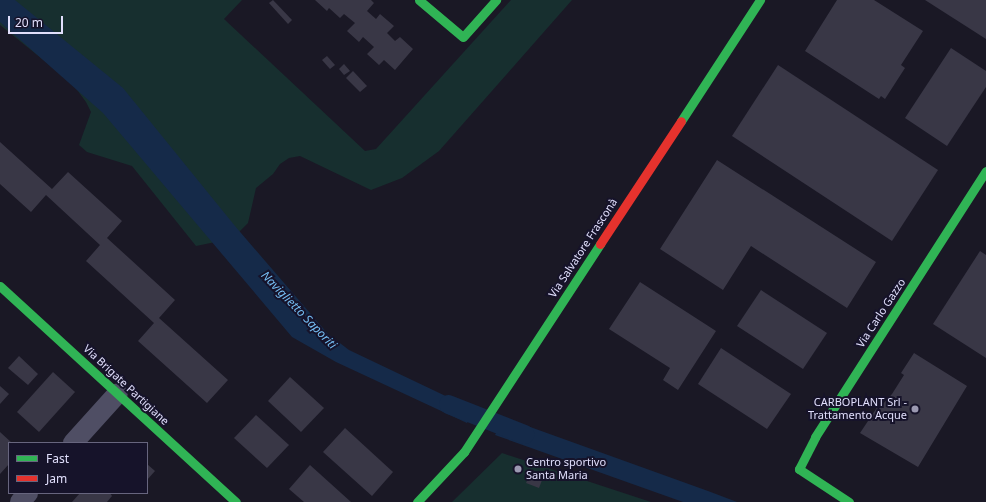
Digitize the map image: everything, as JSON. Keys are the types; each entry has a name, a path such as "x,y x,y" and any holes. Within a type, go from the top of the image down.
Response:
{"street":[{"path":"419,0 463,37 496,0"},
{"name":"Via Salvatore Frasconà","path":"417,502 464,452 760,0"},
{"name":"Via Carlo Gazzo","path":"849,502 826,489 799,469 815,437 986,172"},
{"name":"Via Brigate Partigiane","path":"0,286 236,502"},
{"path":"74,442 118,393"},
{"path":"20,502 27,494"}],"green space":[{"path":"0,0 242,0 224,19 365,151 376,149 511,0 572,0 439,151 402,178 371,190 300,156 289,158 280,164 273,174 256,188 248,223 239,232 230,239 196,246 132,166 87,152 79,145 91,112 86,102 72,83 0,25"},
{"name":"Centro sportivo Santa Maria","path":"502,453 651,502 452,502"}],"water":[{"path":"0,0 15,0 123,88 235,226 328,334 349,350 454,400 476,406 467,423 336,362 292,337 103,113 0,22"},
{"path":"505,418 737,502 683,502 495,435"}],"building":[{"path":"273,0 292,20 288,24 269,3"},
{"path":"315,0 371,0 374,3 367,11 376,19 380,14 394,26 387,33 395,41 400,37 413,49 395,70 384,60 379,65 367,54 374,47 363,37 359,42 347,31 355,23 344,14 340,18 329,8 327,11"},
{"path":"837,0 874,0 923,31 901,65 905,68 885,99 881,96 879,99 805,51"},
{"path":"925,0 986,0 986,39"},
{"path":"951,48 986,71 986,87 947,146 905,118"},
{"path":"327,56 335,65 330,69 322,60"},
{"path":"344,64 350,71 344,75 339,69"},
{"path":"778,65 938,170 892,241 732,136"},
{"path":"353,71 367,86 360,92 346,78"},
{"path":"0,142 52,189 68,172 122,221 107,238 175,300 159,318 228,380 207,403 138,341 154,323 86,261 100,245 46,195 31,212 0,184"},
{"path":"717,160 876,262 847,308 751,246 723,290 660,249"},
{"path":"980,251 986,255 986,358 933,324"},
{"path":"640,282 716,331 678,390 663,380 670,368 609,329"},
{"path":"761,290 827,333 803,369 737,326"},
{"path":"721,348 791,394 767,429 698,384"},
{"name":"CARBOPLANT Srl - Trattamento Acque","path":"914,353 967,386 918,467 860,433 880,403 882,405 892,394 904,375 901,373"},
{"path":"19,356 38,374 28,385 8,368"},
{"path":"53,372 75,392 39,432 17,412"},
{"path":"290,377 324,408 301,432 268,401"},
{"path":"0,386 9,394 0,404"},
{"path":"256,415 289,445 267,468 234,438"},
{"path":"345,428 393,472 372,496 323,452"},
{"path":"0,432 11,442 8,442 8,465 0,474"},
{"path":"148,465 155,471 148,479"},
{"path":"310,465 351,502 304,502 289,489"},
{"path":"530,474 539,477 541,474 544,475 539,488 526,483"},
{"path":"79,494 111,494 112,496 107,502 72,502"}],"waterway":[{"name":"Naviglietto Saporiti","path":"448,404 524,434"}],"traffic: fast":[{"path":"419,0 463,37 496,0"},
{"path":"681,121 760,0"},
{"path":"849,502 799,469 815,437 986,171"},
{"path":"417,502 464,452 600,244"},
{"path":"0,286 236,502"}],"traffic: jam":[{"path":"600,244 681,121"}],"place":[{"name":"CARBOPLANT Srl - Trattamento Acque","path":"915,409"},
{"name":"Centro sportivo Santa Maria","path":"518,469"}]}
